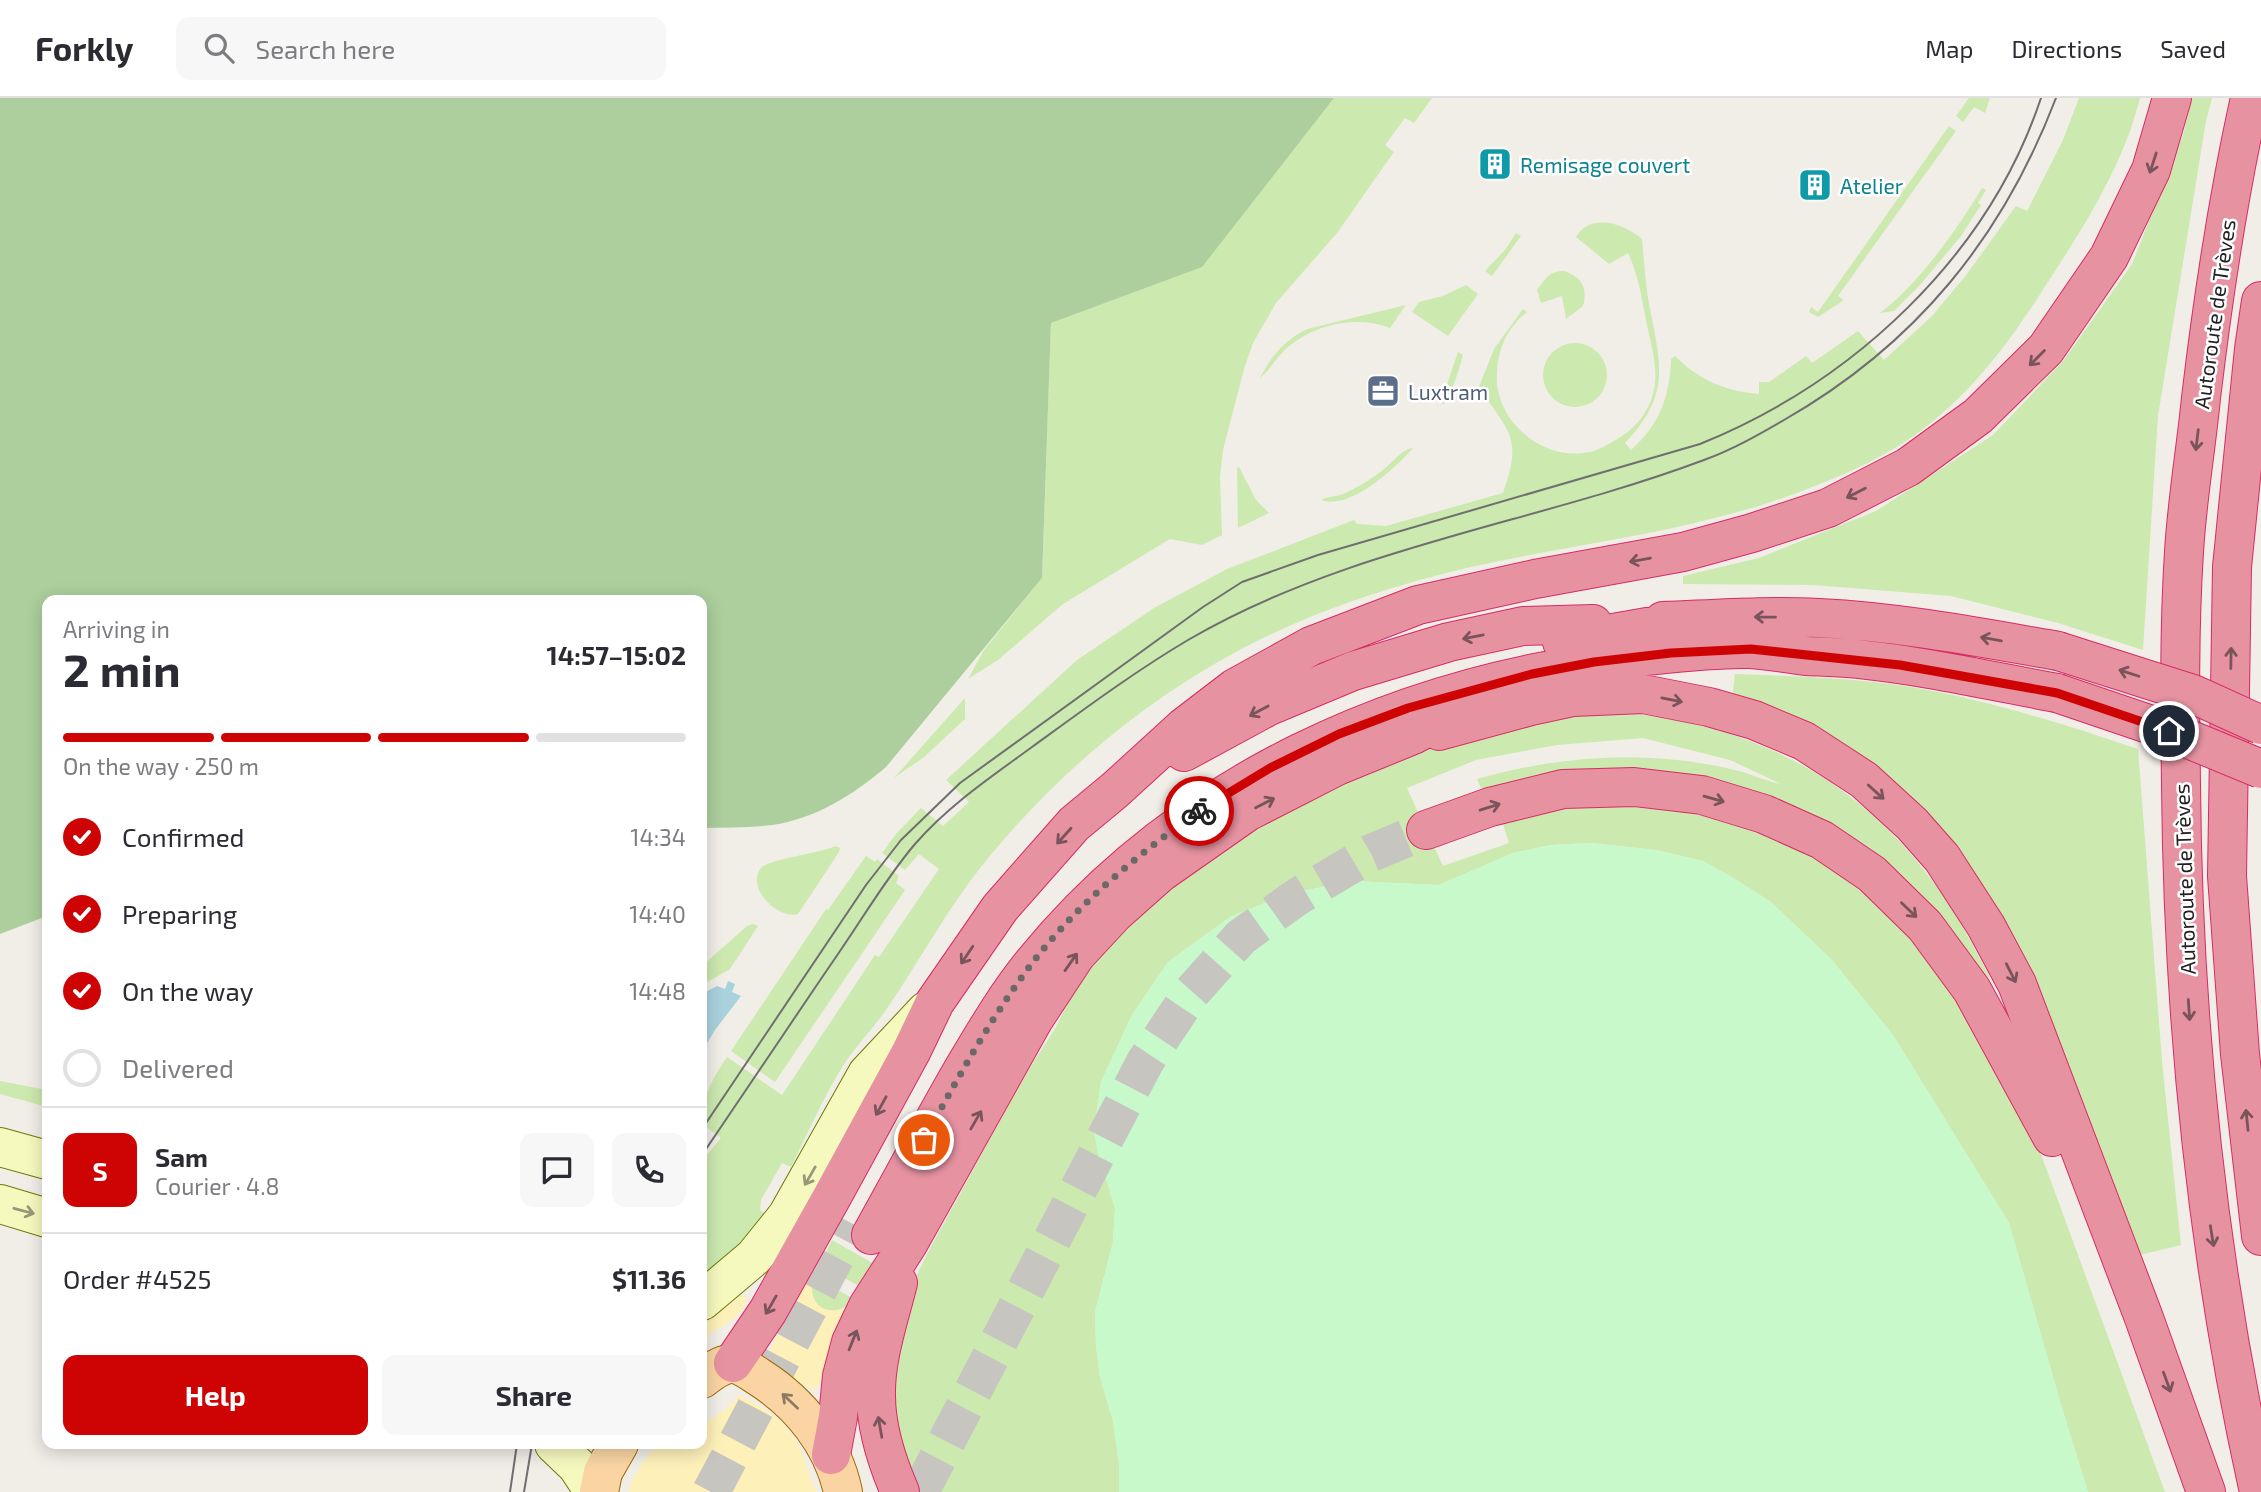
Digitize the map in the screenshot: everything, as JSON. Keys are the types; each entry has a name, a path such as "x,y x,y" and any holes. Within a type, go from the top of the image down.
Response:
{"highway":[{"path":"713,1371 768,1311 911,1052 935,1002 1000,908 1074,824 1184,727 1236,688 1311,646 1418,606 1535,579 1683,552 1752,533 1828,508 1908,467 1978,416 2046,349 2109,257 2151,170 2172,98"},
{"name":"Autoroute de Trèves","path":"2247,109 2213,300 2184,552 2180,722 2181,855 2192,1059 2210,1222 2237,1393 2259,1492"},
{"name":"Autoroute de Trèves","path":"2261,301 2232,567 2227,876 2240,1054 2261,1236"},
{"path":"1115,790 1269,706 1353,671 1449,642 1523,626 1756,617 1833,619 1924,627 2058,651 2193,694 2261,725"},
{"path":"1687,620 1544,645 1456,668 1401,686 1318,719 1254,750 1142,823 1096,862 1013,950 926,1087 862,1229 982,1037 1031,965 1069,920 1157,840 1209,803 1270,768 1339,734 1408,708 1532,674 1594,662 1671,653 1751,649 1889,663 2057,693 2169,731 2261,769"},
{"path":"831,1455 842,1376 851,1342 868,1306 908,1244 1034,1019 1076,955 1115,913 1160,873 1247,812 1337,766 1413,735 1451,715 1527,692 1594,677 1672,667 1751,663 1804,656"},
{"path":"1413,735 1573,697 1643,694 1710,707 1754,720 1804,741 1864,780 1912,824 1942,858 1993,938 2017,984 2144,1318 2206,1492"},
{"path":"1426,830 1490,807 1563,789 1634,787 1702,795 1764,814 1822,840 1862,867 1925,926 1972,990 2046,1123 2116,1287 2144,1318"},
{"path":"2229,800 2249,879 2261,1011"},
{"path":"900,1492 889,1467 875,1395 881,1348 908,1244"}],"main road":[{"path":"707,1297 754,1257 787,1216 867,1074 935,1002"},
{"path":"0,1147 42,1159"},
{"path":"0,1205 42,1217"},
{"path":"713,1371 742,1366 778,1390 799,1409 831,1455 843,1492"},
{"path":"559,1449 577,1466 596,1492"},
{"path":"596,1492 603,1472 616,1449"}],"green space":[{"path":"0,98 1334,98 1202,267 1051,323 1042,578 886,767 847,796 788,822 755,827 707,828 707,595 42,595 42,918 0,934"},
{"path":"1334,98 1432,98 1414,123 1405,118 1385,145 1394,152 1337,233 1276,303 1253,343 1223,450 1220,477 1222,535 1202,545 1170,539 1063,604 998,660 968,679 984,650 1042,578 1051,323 1201,267"},
{"path":"1969,98 1990,98 1985,113 1974,107 1963,122 1956,116"},
{"path":"2079,98 2140,98 2123,148 2101,195 2018,327 1988,367 1954,403 1904,443 1830,480 1732,514 1471,567 1388,589 1334,608 1255,642 1216,663 1178,686 1106,740 1040,800 969,883 884,1012 841,1069 791,1167 782,1163 761,1200 760,1210 766,1214 751,1235 707,1275 707,1155 721,1138 707,1128 707,1094 717,1073 727,1057 782,1095 875,955 879,957 939,869 919,854 905,870 882,853 921,808 943,826 969,802 946,780 1077,660 1154,608 1227,569 1354,520 1357,524 1386,526 1503,493 1512,459 1510,436 1479,387 1494,349 1523,309 1527,312 1509,331 1502,346 1497,372 1503,405 1522,432 1551,449 1584,453 1608,444 1629,431 1640,420 1652,399 1655,376 1638,279 1628,253 1609,264 1576,237 1582,229 1608,223 1627,229 1642,239 1659,375 1651,408 1641,425 1625,443 1631,450 1656,420 1668,386 1671,359 1675,356 1693,372 1713,383 1759,394 1759,382 1769,382 1806,356 1812,363 1858,331 1884,360 1932,316 1967,274 2016,206 2027,211 2063,140"},
{"path":"2192,98 2212,98 2158,416 2143,650 2058,623 1951,596 1813,585 1683,584 1683,576 1759,558 1876,511 1993,435 2064,360 2132,264 2183,135"},
{"path":"1949,126 1956,131 1838,296 1844,300 1818,317 1809,312 1811,307 1818,312"},
{"path":"1982,188 1986,190 1978,203 1981,205 1961,236 1894,311 1880,313 1923,272"},
{"path":"1516,233 1521,236 1492,276 1485,271 1505,250"},
{"path":"1564,271 1579,280 1585,294 1583,306 1566,319 1562,296 1541,303 1537,290 1551,274"},
{"path":"1466,285 1478,294 1448,336 1412,312 1419,302 1443,296"},
{"path":"1406,305 1390,328 1362,322 1347,323 1332,325 1305,336 1282,353 1260,378 1279,349 1307,329"},
{"path":"1575,343 1593,349 1601,357 1607,375 1601,393 1593,401 1575,407 1557,401 1549,393 1543,375 1549,357 1557,349"},
{"path":"1458,352 1463,355 1443,405 1442,399"},
{"path":"1413,448 1384,476 1358,494 1332,502 1321,500 1343,494 1358,486"},
{"path":"1239,467 1256,500 1269,513 1238,528 1237,468"},
{"path":"1735,674 1845,679 1911,687 2026,713 2138,749 2162,1061 2181,1245 2132,1257 1966,878 1732,699"},
{"path":"965,698 965,719 924,757 894,778"},
{"path":"1586,710 1640,714 1692,723 1741,738 1787,757 1831,783 1871,814 1908,851 1949,904 1990,977 1984,980 1924,903 1869,855 1819,825 1767,801 1711,785 1654,775 1596,773 1539,779 1482,791 1477,779 1573,760 1638,757 1703,763 1781,784 1730,760 1643,738 1557,745 1476,760 1407,788 1443,866 1509,843 1501,818 1542,807 1641,803 1688,808 1750,825 1789,842 1846,874 1891,912 1935,961 1987,1044 2038,1146 2165,1492 2088,1492 2009,1223 1893,1035 1831,959 1771,902 1703,861 1656,850 1590,843 1551,845 1513,853 1439,885 1352,881 1288,894 1230,917 1168,962 1132,1015 1101,1082 1094,1132 1115,1208 1113,1242 1095,1312 1100,1377 1113,1421 1119,1464 1119,1492 915,1492 899,1449 892,1410 891,1374 895,1339 904,1306 926,1257 1001,1119 1081,979 1098,955 1145,908 1190,870 1240,835 1350,775 1409,751 1469,732 1528,718"},
{"path":"1590,843 1656,850 1703,861 1735,879 1771,902 1831,959 1893,1035 2009,1223 2088,1492 1119,1492 1119,1464 1113,1421 1100,1377 1095,1312 1113,1242 1115,1208 1094,1132 1101,1082 1132,1015 1168,962 1230,917 1288,894 1352,881 1439,885 1513,853 1551,845"},
{"path":"836,846 840,848 839,852 798,914 790,915 773,907 760,892 757,876 761,868 784,859"},
{"path":"866,856 875,862 877,859 899,876 896,883 905,890 775,1082 731,1051 826,909 828,910"},
{"path":"747,926 758,926 730,969 707,982 707,962"},
{"path":"0,1081 42,1089 42,1106 0,1094"},
{"path":"832,1240 874,1264 861,1287 820,1265"},
{"path":"814,1277 854,1299 838,1310 823,1308 813,1296"}],"sand":[{"path":"810,1275 814,1277 812,1294 819,1306 840,1310 849,1306 820,1384 814,1390 768,1357"},
{"path":"740,1295 747,1298 735,1317 707,1335 707,1318"},
{"path":"740,1395 778,1419 798,1444 817,1492 629,1492 637,1472 654,1449 707,1449 707,1421 724,1411"}],"water":[{"path":"728,981 735,984 732,992 741,996 707,1044 707,991 717,986 725,989"}],"tunnel":[{"path":"920,1492 1145,1062 1191,993 1241,937 1297,897 1371,853 1426,830"},
{"path":"711,1492 853,1224"}],"tram line":[{"path":"707,1122 866,885 901,840 960,783 1203,607 1242,582 1318,555 1700,444 1756,418 1810,386 1861,349 1908,307 1950,261 1987,210 2017,156 2041,98"},
{"path":"707,1148 894,870 928,830 971,792 1148,665 1188,640 1249,608 1376,559 1574,502 1704,460 1755,437 1831,390 1874,358 1949,284 1981,242 2009,197 2056,98"},
{"path":"510,1492 516,1449"},
{"path":"524,1492 531,1449"}],"way so far":[{"path":"924,1140 989,1026 1031,965 1069,920 1112,879 1157,840 1199,811"}],"place":[{"name":"Remisage couvert","path":"1495,164"},
{"name":"Atelier","path":"1815,185"},
{"name":"Luxtram","path":"1383,391"}],"route":[{"path":"1199,811 1270,768 1339,734 1408,708 1532,674 1594,662 1671,653 1751,649 1900,665 2057,693 2169,731"}]}
